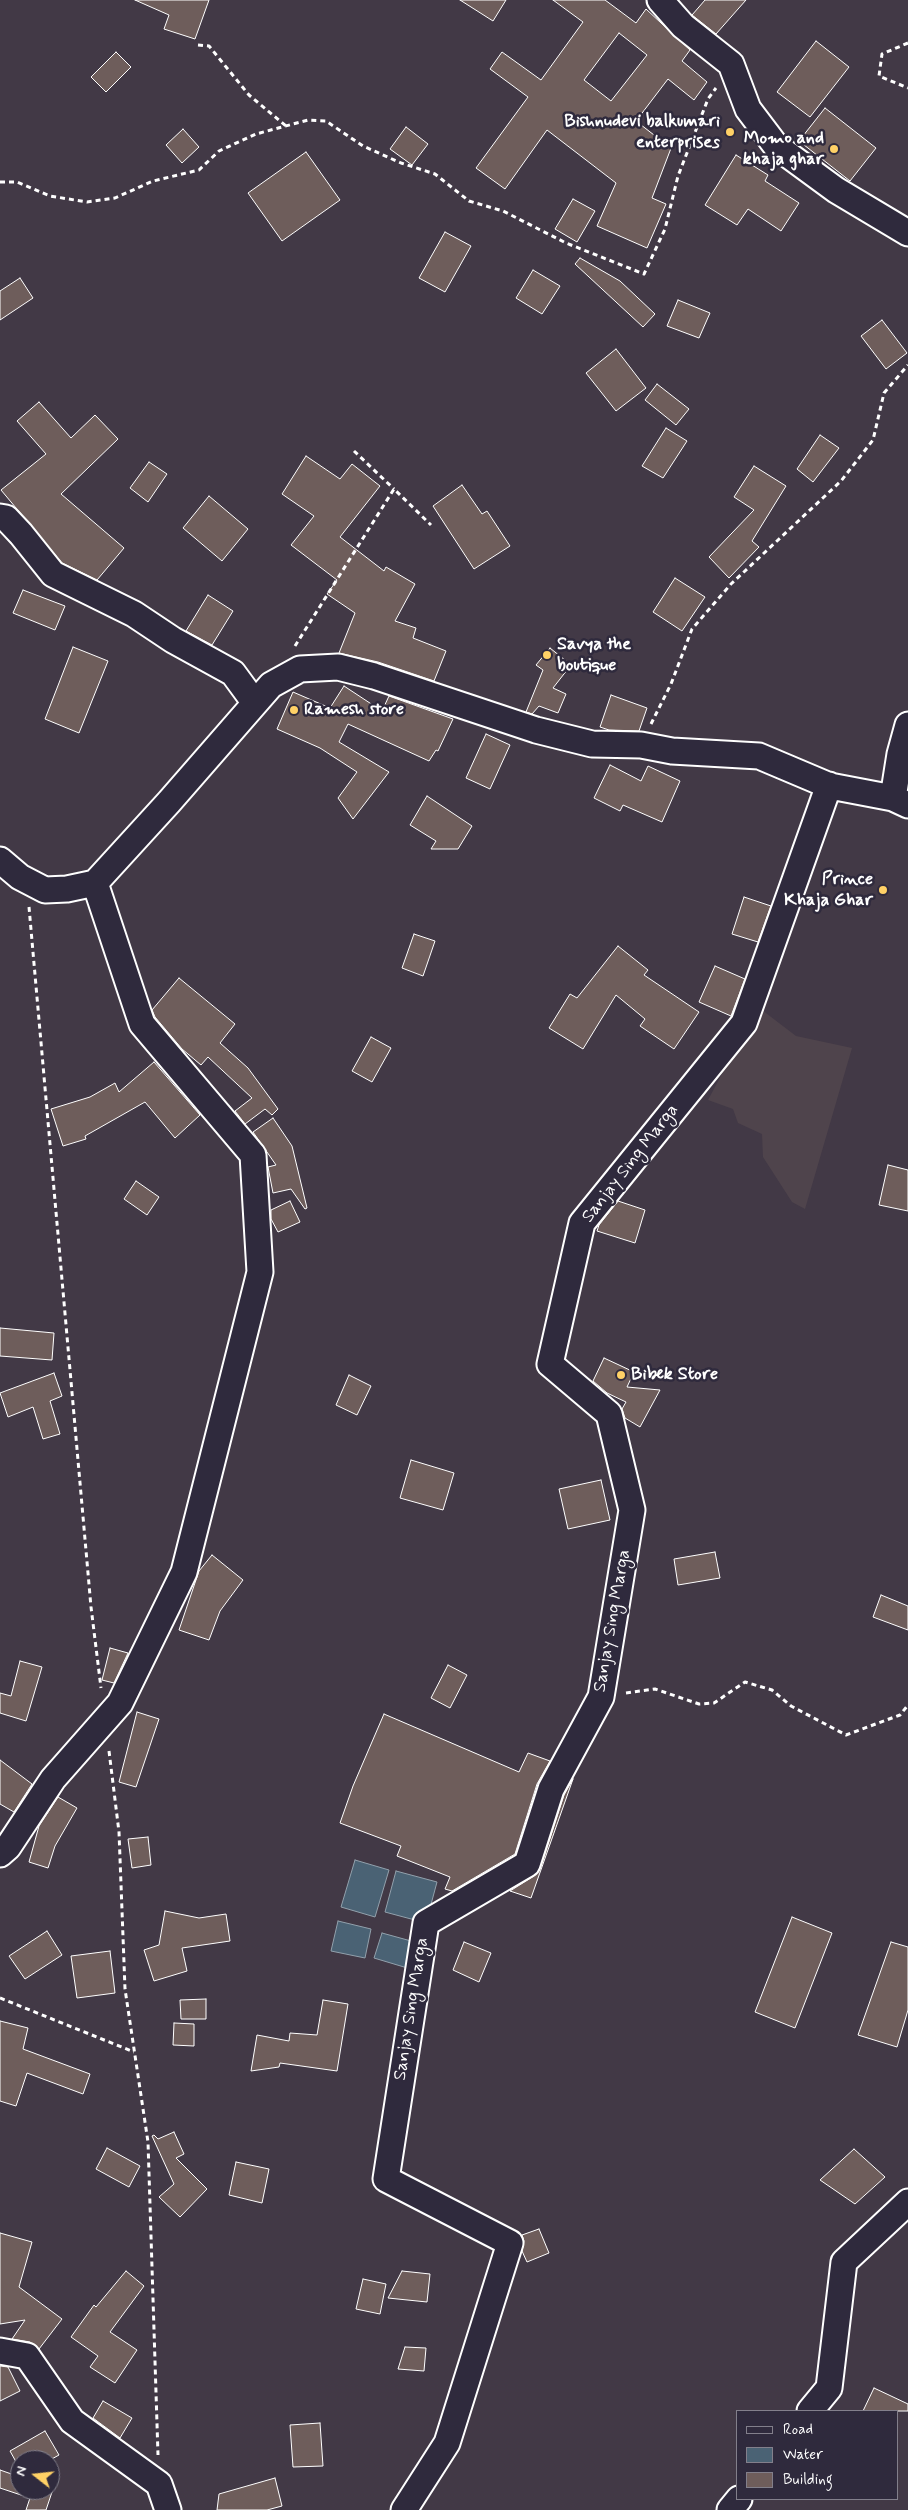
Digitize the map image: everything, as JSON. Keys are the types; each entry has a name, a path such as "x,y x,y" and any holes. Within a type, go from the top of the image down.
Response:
{"street":[{"path":"660,0 683,26 731,64 748,109 776,146 836,190 908,233"},
{"path":"0,517 6,518 54,574 134,614 173,640 233,673 255,703"},
{"path":"0,860 27,881 45,890 67,889 95,883 271,684 300,669 338,667 374,676 536,730 592,744 641,745 672,751 759,756 829,785 900,802 900,754 908,725"},
{"name":"Sanjay Sing Marga","path":"404,2510 446,2443 510,2243 386,2179 426,1922 527,1864 551,1789 601,1697 632,1510 609,1414 550,1364 582,1223 744,1023 829,785"},
{"path":"0,1854 8,1847 53,1779 120,1703 184,1572 260,1272 253,1155 142,1024 95,883"},
{"path":"811,2410 829,2388 844,2262 908,2202"},
{"path":"0,2351 27,2356 72,2421 160,2485 168,2510"},
{"path":"730,2510 738,2500"}],"path":[{"path":"908,43 882,54 879,76 908,88"},
{"path":"198,44 209,46 249,95 287,126"},
{"path":"0,182 17,182 50,196 87,202 115,198 153,181 199,170 219,151 256,134 308,120 326,121 363,146 401,163 435,174 469,201 503,211 566,243 644,274 665,229 678,176 708,99 731,64"},
{"path":"641,745 671,684 692,630 731,584 841,481 873,440 884,393 908,365"},
{"path":"354,450 431,525"},
{"path":"292,652 394,489"},
{"path":"27,881 91,1607 119,1832 125,1989 148,2142 160,2485"},
{"path":"601,1697 655,1689 699,1704 714,1703 745,1682 772,1690 791,1706 846,1735 900,1716 908,1705"},
{"path":"0,1998 134,2052"}],"shaded area":[{"path":"758,1007 796,1036 852,1048 805,1209 792,1202 763,1157 762,1134 738,1123 733,1109 708,1100"}],"water":[{"path":"355,1860 389,1870 375,1917 341,1907"},
{"path":"396,1871 437,1882 426,1923 385,1912"},
{"path":"338,1921 371,1929 365,1958 331,1951"},
{"path":"382,1933 422,1944 414,1970 374,1958"}],"building":[{"path":"135,0 209,0 195,39 164,29 169,15"},
{"path":"460,0 506,0 493,21"},
{"path":"553,0 605,0 636,23 646,9 690,50 682,61 707,82 694,100 668,79 636,121 654,135 673,143 652,198 666,204 647,248 597,226 616,183 547,130 505,189 476,168 528,97 490,69 502,52 541,80 583,22","holes":["619,33 647,55 611,101 584,80"]},
{"path":"705,0 746,0 716,34 692,15"},
{"path":"816,41 849,67 810,117 777,92"},
{"path":"116,52 131,67 106,92 91,77"},
{"path":"825,108 876,148 850,181 799,141"},
{"path":"406,127 428,144 412,165 390,149"},
{"path":"183,129 199,147 182,163 166,145"},
{"path":"306,152 340,200 282,241 248,193"},
{"path":"736,155 768,175 765,181 799,203 781,231 748,209 737,225 705,205"},
{"path":"573,199 595,211 577,242 555,229"},
{"path":"445,232 471,246 445,292 419,278"},
{"path":"580,258 620,281 655,314 643,327 575,264"},
{"path":"533,270 560,286 542,314 516,298"},
{"path":"20,278 33,298 0,320 0,291"},
{"path":"678,300 710,313 699,338 667,326"},
{"path":"882,320 907,353 886,369 861,336"},
{"path":"616,349 646,388 616,411 586,373"},
{"path":"657,384 689,409 676,425 645,400"},
{"path":"39,402 71,438 95,415 118,439 61,494 124,548 97,580 62,563 1,490 46,454 17,421"},
{"path":"666,428 687,441 663,478 642,466"},
{"path":"820,435 839,448 813,482 797,469"},
{"path":"306,456 340,479 352,464 380,486 340,537 384,571 386,567 415,584 395,621 416,628 413,638 446,651 434,681 378,662 339,653 355,613 327,594 337,580 291,545 314,516 282,494"},
{"path":"149,462 167,474 148,502 130,488"},
{"path":"754,466 786,486 752,541 759,547 729,578 709,557 754,510 734,497"},
{"path":"462,485 482,514 487,511 510,546 474,569 433,506"},
{"path":"209,496 248,529 222,561 183,528"},
{"path":"675,578 705,597 682,631 653,612"},
{"path":"23,590 65,606 55,630 13,613"},
{"path":"208,595 233,611 212,645 186,631"},
{"path":"73,647 108,661 79,733 45,719"},
{"path":"550,648 571,665 553,688 566,694 558,713 539,706 532,714 526,712 543,670 536,665"},
{"path":"344,686 382,711 389,696 453,719 438,751 436,750 429,761 348,724 339,742 389,772 353,819 338,798 357,772 320,748 277,729 293,692 330,708"},
{"path":"611,695 647,708 639,731 609,730 600,727"},
{"path":"486,734 510,745 490,789 466,778"},
{"path":"610,765 641,781 648,766 680,781 662,822 623,805 620,811 594,798"},
{"path":"427,796 472,826 458,849 431,849 436,841 410,825"},
{"path":"744,897 771,906 758,942 732,934"},
{"path":"414,934 435,941 423,976 402,968"},
{"path":"618,946 648,970 644,975 699,1012 674,1049 640,1026 645,1019 616,995 583,1049 549,1028 570,994 577,998"},
{"path":"715,966 745,979 731,1016 699,1002"},
{"path":"179,978 235,1024 220,1043 248,1068 278,1109 272,1115 265,1109 245,1124 235,1111 252,1098 208,1057 201,1065 182,1049 155,1017 152,1010"},
{"path":"371,1037 391,1048 372,1082 352,1071"},
{"path":"154,1062 200,1115 175,1138 145,1102 85,1136 86,1139 63,1146 51,1109 90,1097 115,1083 119,1092"},
{"path":"273,1118 292,1146 307,1208 305,1209 291,1189 273,1193 268,1167 276,1165 253,1132"},
{"path":"888,1165 908,1170 908,1211 879,1205"},
{"path":"136,1181 159,1197 147,1215 124,1199"},
{"path":"290,1201 300,1222 278,1232 271,1219 271,1210"},
{"path":"618,1201 645,1210 635,1243 597,1231 599,1225"},
{"path":"0,1328 54,1333 52,1360 0,1356"},
{"path":"604,1358 634,1372 627,1387 660,1390 640,1427 625,1418 622,1409 626,1402 607,1393 593,1381"},
{"path":"54,1373 62,1396 50,1401 60,1434 43,1439 33,1407 8,1417 0,1393"},
{"path":"349,1375 371,1386 357,1415 336,1405"},
{"path":"411,1460 454,1473 443,1510 400,1498"},
{"path":"601,1480 610,1520 568,1529 559,1489"},
{"path":"715,1552 720,1578 678,1585 674,1559"},
{"path":"212,1555 243,1580 220,1611 209,1640 179,1630 199,1571"},
{"path":"881,1595 908,1606 908,1630 873,1617"},
{"path":"110,1648 128,1653 114,1683 102,1680"},
{"path":"20,1661 42,1667 26,1721 0,1713 0,1693 11,1696"},
{"path":"448,1665 467,1675 450,1708 431,1698"},
{"path":"137,1712 159,1719 136,1787 119,1782"},
{"path":"384,1714 519,1772 528,1753 550,1761 537,1784 515,1854 452,1891 445,1889 450,1877 397,1856 401,1846 340,1823 353,1786"},
{"path":"0,1760 32,1784 14,1812 0,1804"},
{"path":"573,1779 531,1898 510,1891 534,1876 540,1869 564,1795"},
{"path":"58,1797 77,1808 55,1846 48,1868 29,1862 39,1826"},
{"path":"148,1837 151,1865 132,1868 128,1839"},
{"path":"165,1911 199,1918 226,1914 230,1941 182,1948 187,1971 154,1981 144,1950 159,1945"},
{"path":"792,1917 832,1933 795,2028 755,2012"},
{"path":"47,1931 62,1955 25,1979 9,1956"},
{"path":"464,1942 491,1953 479,1982 453,1970"},
{"path":"891,1942 908,1947 908,2010 897,2047 858,2035"},
{"path":"110,1951 115,1993 77,1998 71,1956"},
{"path":"206,1999 206,2019 181,2019 180,2000"},
{"path":"323,2000 348,2004 337,2071 280,2063 279,2067 251,2071 257,2035 289,2041 290,2033 317,2035"},
{"path":"0,2021 28,2028 23,2049 90,2074 83,2094 27,2073 16,2106 0,2101"},
{"path":"174,2023 194,2024 194,2046 173,2045"},
{"path":"174,2132 184,2154 176,2158 207,2189 180,2217 159,2197 174,2184 152,2136 154,2135 158,2139"},
{"path":"107,2148 140,2166 129,2187 96,2169"},
{"path":"854,2149 885,2177 855,2204 820,2180"},
{"path":"236,2162 269,2169 262,2203 229,2195"},
{"path":"539,2229 549,2253 527,2262 522,2251 524,2241 522,2235"},
{"path":"0,2233 32,2242 19,2287 62,2319 39,2349 30,2342 12,2339 25,2320 0,2324"},
{"path":"126,2271 144,2286 110,2332 137,2350 115,2383 90,2367 98,2356 71,2337 94,2305 96,2307"},
{"path":"402,2271 430,2274 427,2302 388,2298"},
{"path":"363,2279 386,2284 380,2314 356,2309"},
{"path":"405,2347 426,2348 424,2371 398,2369"},
{"path":"0,2366 8,2367 20,2391 0,2401"},
{"path":"874,2388 908,2404 908,2411 863,2410"},
{"path":"103,2401 132,2418 120,2438 93,2418"},
{"path":"320,2423 323,2466 293,2467 290,2425"},
{"path":"45,2431 56,2450 12,2450"},
{"path":"0,2470 10,2474 10,2491 0,2488"},
{"path":"275,2478 282,2506 267,2510 217,2510 219,2494"},
{"path":"29,2500 49,2500 46,2510 26,2510"}],"place":[{"name":"Bishnudevi balkumari enterprises","path":"730,132"},
{"name":"Momo and khaja ghar","path":"834,149"},
{"name":"Savya the boutique","path":"547,655"},
{"name":"Ramesh store","path":"294,710"},
{"name":"Prince Khaja Ghar","path":"883,890"},
{"name":"Bibek Store","path":"621,1375"}]}
